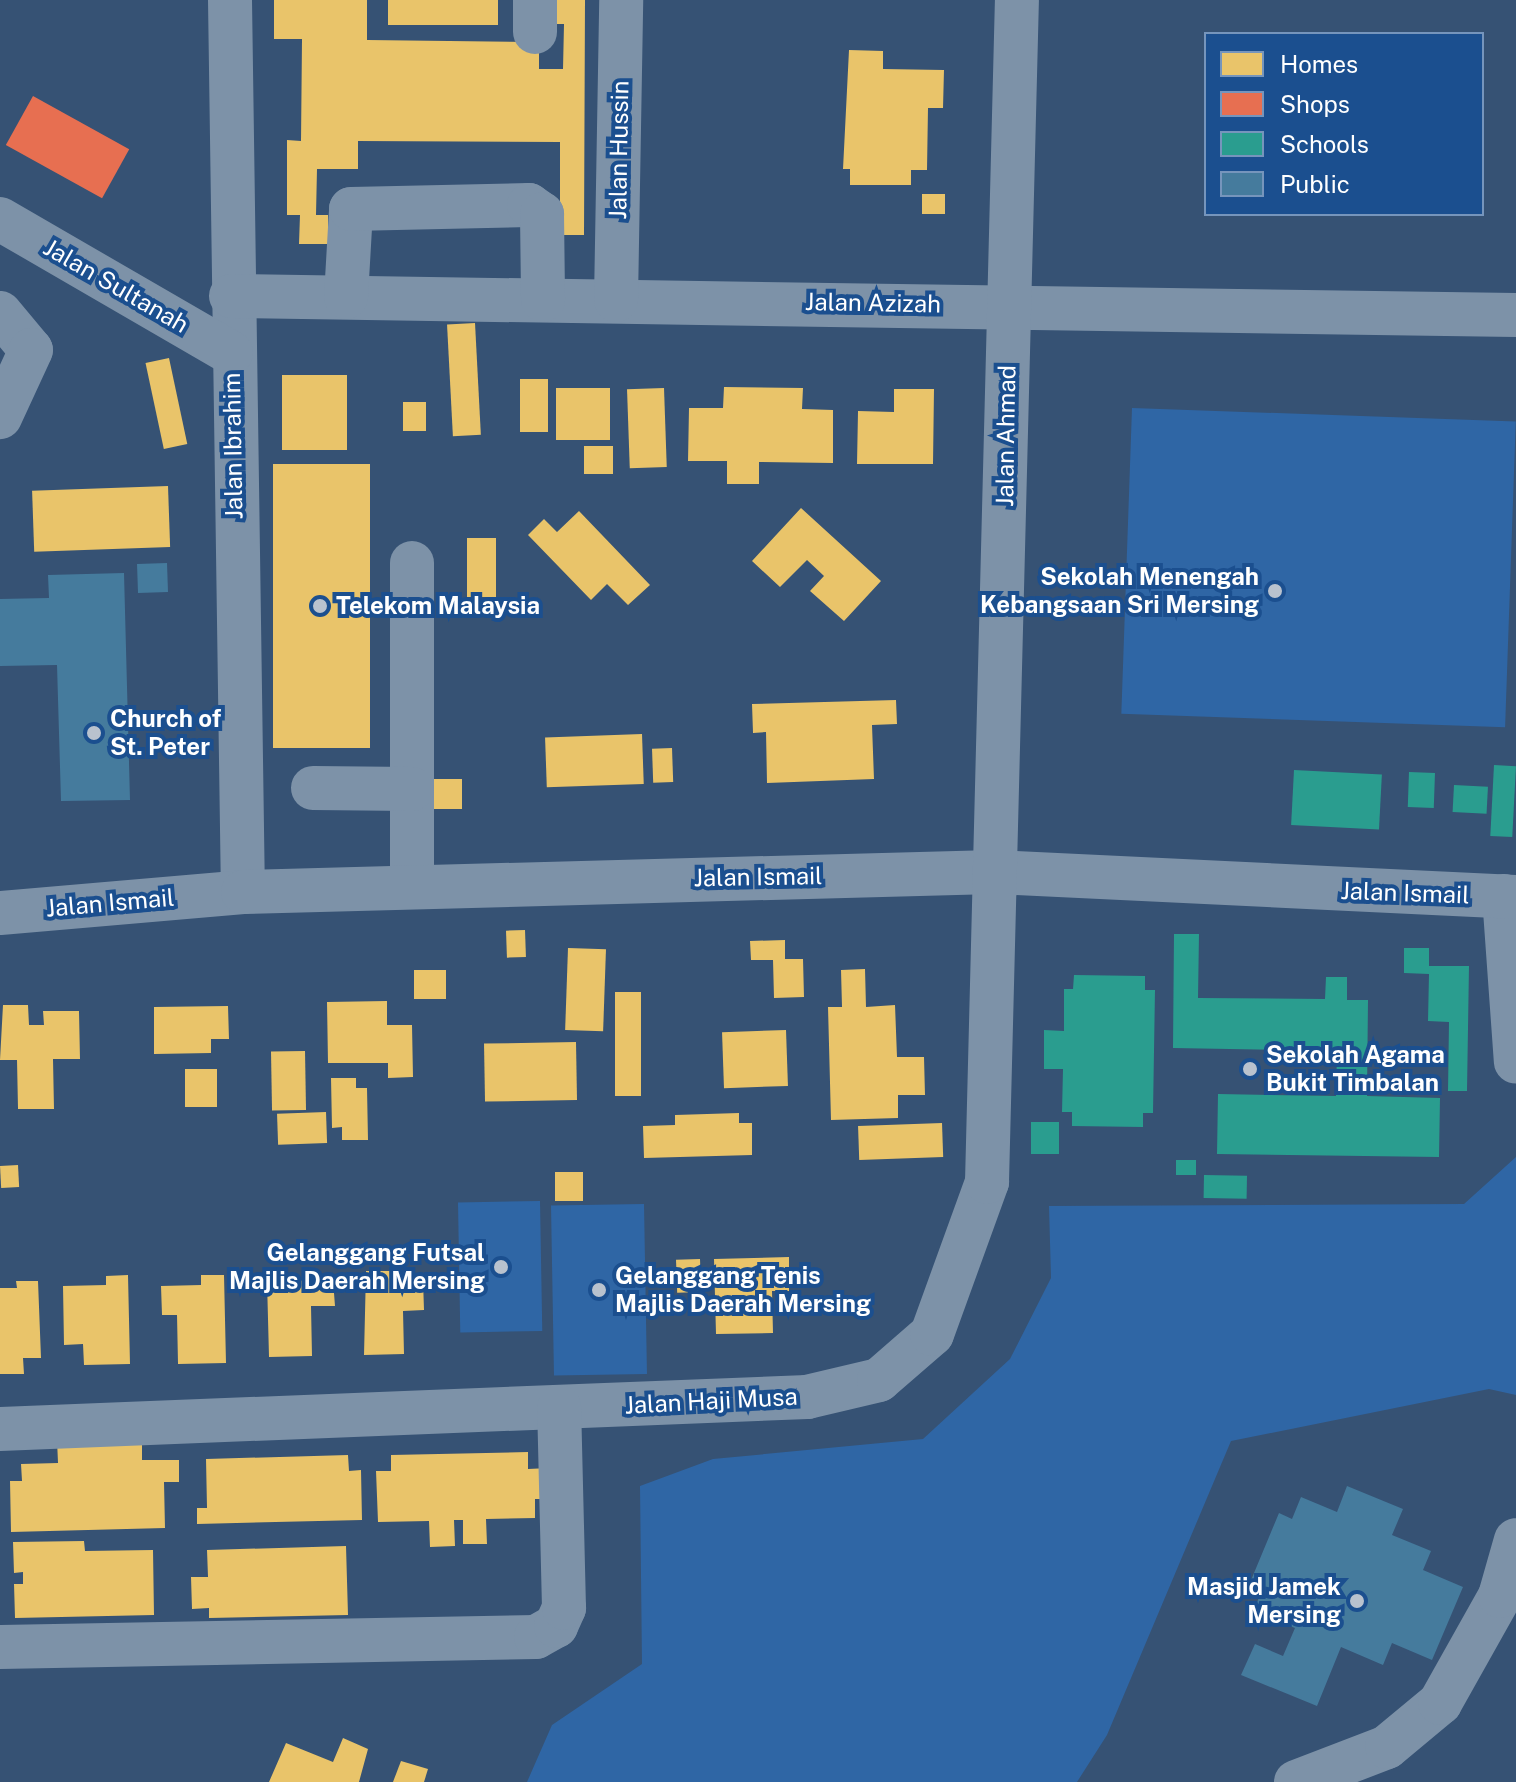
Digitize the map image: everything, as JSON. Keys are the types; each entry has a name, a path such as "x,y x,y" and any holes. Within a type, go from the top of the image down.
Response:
{"street":[{"name":"Jalan Ibrahim","path":"230,0 231,353 243,892"},
{"name":"Jalan Hussin","path":"616,300 621,0"},
{"name":"Jalan Ahmad","path":"994,872 1017,0"},
{"path":"346,297 351,209 529,205 542,214 543,300"},
{"name":"Jalan Sultanah","path":"0,219 231,353"},
{"name":"Jalan Azizah","path":"231,296 1009,305 1516,315"},
{"path":"0,313 31,350 0,417"},
{"path":"412,563 412,886"},
{"path":"313,788 412,789"},
{"name":"Jalan Ismail","path":"0,913 243,892 994,872 1510,896"},
{"name":"Jalan Haji Musa","path":"0,1429 807,1397 879,1380 932,1334 987,1182 994,872"},
{"path":"1510,896 1516,1062"},
{"path":"0,1647 536,1637 556,1626 564,1608 559,1407"},
{"path":"1296,1782 1387,1747 1440,1703 1500,1596 1516,1540"}],"shaded area":[{"path":"1132,408 1516,421 1505,727 1121,714"},
{"path":"1516,1157 1516,1395 1489,1389 1231,1441 1107,1735 1077,1782 527,1782 552,1725 642,1664 640,1486 713,1459 923,1439 1010,1359 1051,1278 1049,1206 1464,1204"},
{"name":"Gelanggang Futsal Majlis Daerah Mersing","path":"540,1201 542,1331 460,1332 458,1202"},
{"name":"Gelanggang Tenis Majlis Daerah Mersing","path":"644,1204 647,1374 554,1376 551,1206"}],"building: Homes":[{"path":"274,0 367,0 367,40 539,42 539,69 563,69 564,24 549,24 549,0 585,0 584,235 560,235 560,142 358,141 358,169 317,169 316,215 328,215 328,244 299,244 300,215 287,215 287,140 301,141 302,39 274,39"},
{"path":"388,0 498,0 498,25 388,25"},
{"path":"849,50 883,51 883,69 944,70 943,108 928,108 927,170 911,170 911,185 850,185 850,169 843,169"},
{"path":"922,194 945,194 945,214 922,214"},
{"path":"475,323 481,435 453,436 447,324"},
{"path":"169,358 187,444 164,449 146,363"},
{"path":"282,375 347,375 347,450 282,450"},
{"path":"520,379 548,379 548,432 520,432"},
{"path":"724,387 803,388 802,409 833,410 833,463 759,462 759,484 727,484 727,461 688,461 689,408 723,408"},
{"path":"556,388 610,388 610,440 556,440"},
{"path":"664,388 667,467 630,468 627,389"},
{"path":"894,389 934,389 933,464 857,464 858,411 894,412"},
{"path":"403,402 426,402 426,431 403,431"},
{"path":"584,446 613,446 613,474 584,474"},
{"name":"Telekom Malaysia","path":"273,464 370,464 370,748 273,748"},
{"path":"168,486 170,547 34,552 32,491"},
{"path":"801,508 881,581 844,621 810,591 824,576 807,560 780,587 752,561"},
{"path":"579,511 650,585 628,605 607,584 591,600 528,535 544,519 557,532"},
{"path":"467,538 496,538 496,597 467,597"},
{"path":"896,700 897,724 872,725 874,779 767,783 766,732 753,733 752,704"},
{"path":"642,734 644,784 547,787 545,737"},
{"path":"672,748 673,782 653,783 652,749"},
{"path":"425,779 462,779 462,809 425,809"},
{"path":"525,930 526,957 507,958 506,931"},
{"path":"785,940 785,959 803,959 804,997 774,998 773,960 751,960 750,941"},
{"path":"568,948 606,949 603,1031 565,1030"},
{"path":"865,969 866,1007 895,1005 897,1057 924,1057 925,1095 898,1095 898,1118 831,1120 828,1007 842,1007 841,970"},
{"path":"414,970 446,970 446,999 414,999"},
{"path":"615,992 641,992 641,1096 615,1096"},
{"path":"387,1001 387,1025 412,1025 413,1077 388,1078 388,1063 328,1063 327,1002"},
{"path":"3,1005 28,1005 29,1025 44,1025 43,1011 79,1011 80,1059 53,1059 54,1109 18,1109 17,1060 0,1060"},
{"path":"228,1006 229,1039 211,1039 211,1053 154,1054 154,1007"},
{"path":"786,1030 788,1086 724,1088 722,1032"},
{"path":"576,1042 577,1100 485,1102 484,1044"},
{"path":"305,1051 306,1110 272,1111 271,1052"},
{"path":"185,1069 217,1069 217,1107 185,1107"},
{"path":"331,1078 356,1078 356,1088 367,1088 368,1140 342,1140 342,1127 332,1128"},
{"path":"326,1112 327,1143 278,1145 277,1114"},
{"path":"739,1113 739,1123 752,1123 752,1155 644,1158 643,1126 675,1125 675,1115"},
{"path":"942,1123 943,1157 859,1160 858,1126"},
{"path":"18,1165 19,1187 1,1188 0,1166"},
{"path":"555,1172 583,1172 583,1201 555,1201"},
{"path":"789,1257 789,1291 772,1291 773,1333 716,1334 714,1259"},
{"path":"700,1259 701,1292 677,1293 676,1260"},
{"path":"287,1270 287,1281 333,1280 335,1306 311,1306 312,1356 269,1357 267,1281 271,1271"},
{"path":"366,1271 390,1271 390,1281 423,1280 424,1310 403,1311 404,1354 364,1355"},
{"path":"128,1275 130,1364 84,1365 83,1344 64,1345 63,1286 106,1285 106,1276"},
{"path":"201,1275 224,1275 226,1363 178,1364 177,1315 162,1315 161,1286 201,1285"},
{"path":"16,1281 38,1281 41,1358 23,1358 24,1374 0,1374 0,1288 17,1288"},
{"path":"142,1438 142,1460 179,1460 179,1482 164,1482 165,1528 11,1532 10,1481 22,1481 21,1464 58,1463 57,1440"},
{"path":"528,1452 528,1469 549,1468 549,1499 535,1499 535,1518 486,1519 487,1544 463,1544 463,1520 454,1520 455,1546 430,1547 429,1521 378,1522 376,1471 391,1471 391,1455"},
{"path":"348,1455 349,1471 361,1470 362,1520 197,1524 197,1508 207,1508 206,1459"},
{"path":"84,1541 85,1551 153,1550 154,1615 15,1618 14,1584 23,1584 23,1572 14,1573 13,1542"},
{"path":"346,1546 348,1615 209,1618 209,1608 192,1609 191,1577 208,1577 207,1550"},
{"path":"343,1738 368,1749 359,1782 269,1782 286,1743 333,1762"},
{"path":"401,1761 428,1769 424,1782 393,1782"}],"building: Shops":[{"path":"33,96 129,149 102,198 6,145"}],"building: Schools":[{"path":"1494,765 1516,766 1512,837 1490,836"},
{"path":"1294,770 1382,775 1379,830 1291,825"},
{"path":"1409,772 1435,773 1434,808 1408,807"},
{"path":"1454,785 1488,787 1487,814 1453,812"},
{"path":"1174,934 1199,934 1198,998 1325,999 1326,977 1347,977 1347,1000 1368,1000 1367,1096 1440,1098 1439,1157 1217,1154 1218,1094 1336,1096 1337,1051 1173,1048"},
{"path":"1404,948 1429,948 1429,966 1469,966 1467,1091 1448,1091 1449,1022 1428,1021 1429,974 1404,973"},
{"path":"1074,975 1145,976 1145,990 1155,990 1153,1113 1143,1113 1143,1127 1072,1126 1072,1112 1062,1112 1063,1069 1044,1069 1044,1030 1064,1031 1064,989 1073,989"},
{"path":"1031,1122 1059,1122 1059,1154 1031,1154"},
{"path":"1176,1160 1196,1160 1196,1175 1176,1175"},
{"path":"1204,1175 1247,1176 1247,1199 1204,1198"}],"building: Public":[{"path":"167,563 168,592 138,593 137,564"},
{"name":"Church of St. Peter","path":"124,573 130,800 61,801 57,665 0,666 0,599 49,598 48,575"},
{"name":"Masjid Jamek Mersing","path":"1347,1486 1403,1509 1392,1535 1431,1551 1423,1570 1463,1587 1432,1660 1392,1643 1383,1665 1341,1647 1317,1706 1241,1675 1255,1644 1283,1656 1295,1628 1253,1611 1262,1591 1249,1585 1279,1513 1292,1519 1301,1497 1337,1512"}],"place":[{"name":"Sekolah Menengah Kebangsaan Sri Mersing","path":"1275,591"},
{"name":"Telekom Malaysia","path":"320,606"},
{"name":"Church of St. Peter","path":"94,733"},
{"name":"Sekolah Agama Bukit Timbalan","path":"1250,1069"},
{"name":"Gelanggang Futsal Majlis Daerah Mersing","path":"501,1267"},
{"name":"Gelanggang Tenis Majlis Daerah Mersing","path":"599,1290"},
{"name":"Masjid Jamek Mersing","path":"1357,1601"}]}
